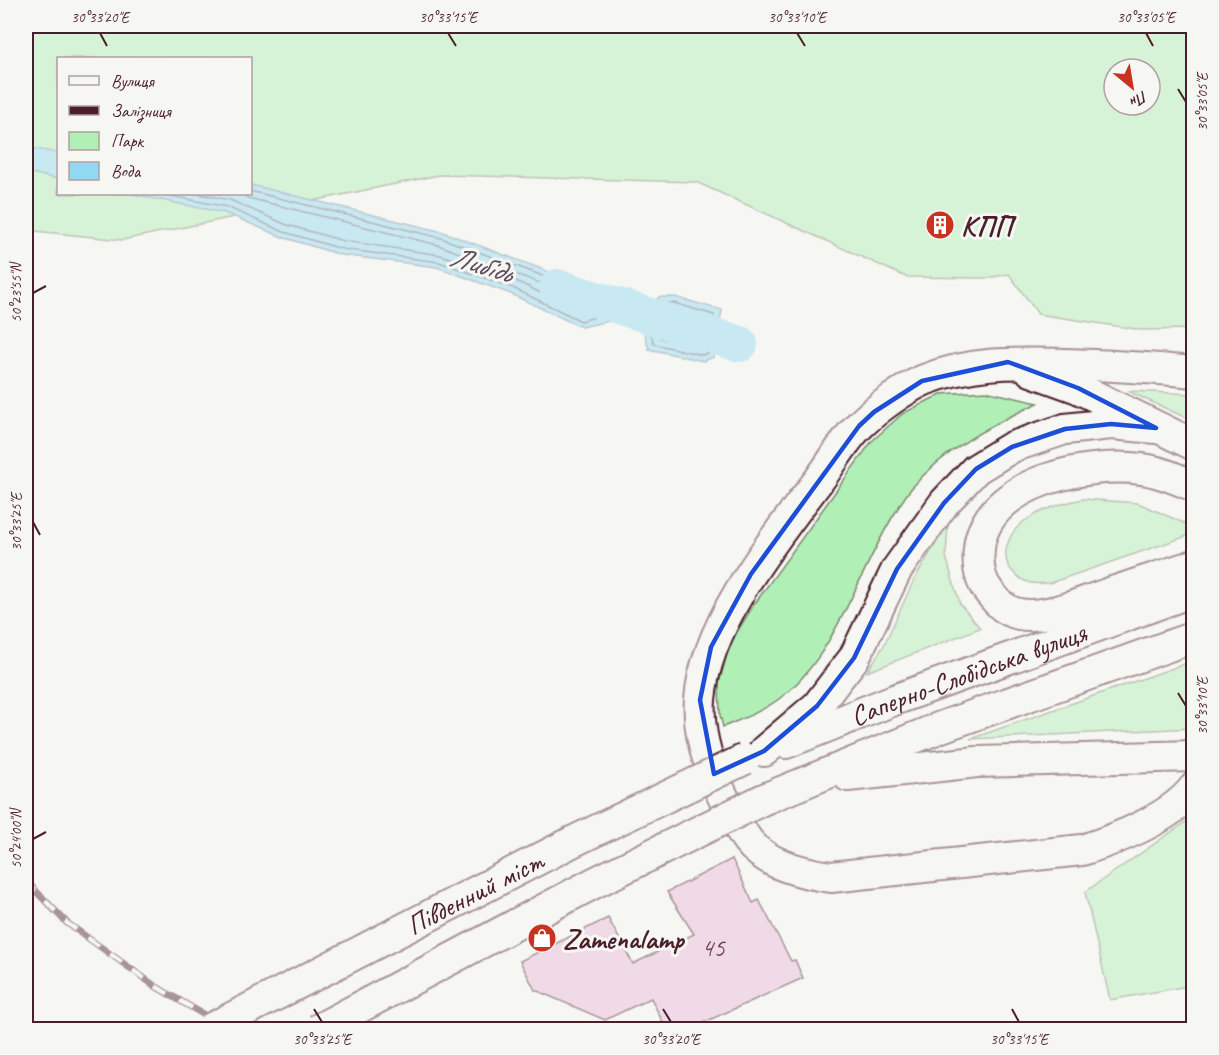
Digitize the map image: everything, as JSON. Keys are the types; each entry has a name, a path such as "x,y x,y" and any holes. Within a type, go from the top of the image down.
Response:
{"main road":[{"path":"1194,372 1121,366 1008,362 963,369 922,381 884,405 859,426 751,574 711,647 699,700 702,735 711,765 722,795 750,843 767,857 790,868 812,874 831,877 1082,850 1114,840 1154,820 1194,788"},
{"path":"1008,362 1078,388 1194,446"},
{"path":"755,755 817,706 854,658 897,569 944,503 976,469 1012,447 1065,429 1085,418 1088,406 1078,388"},
{"path":"1065,429 1111,424 1156,428"},
{"path":"1194,486 1171,476 1142,469 1090,469 1053,476 1022,489 996,511 984,527 978,554 980,574 986,589 1002,608 1019,614 1052,613 1194,565"},
{"name":"Саперно-Слобідська вулиця","path":"755,755 894,700 1194,591"},
{"name":"Саперно-Слобідська вулиця","path":"764,799 941,726 1194,637"},
{"name":"Південний міст","path":"208,1029 572,842 755,755"},
{"path":"804,782 906,768 977,762 1194,756"},
{"name":"Південний міст","path":"317,1029 583,889 764,799"}],"highlighted area":[{"path":"1008,362 1078,388 1156,428 1111,424 1065,429 1012,447 976,469 944,503 897,569 854,658 817,706 764,751 714,774 700,700 711,647 751,574 859,426 874,412 922,381"}],"green space":[{"path":"26,26 1193,26 1193,329 1142,330 1038,314 1009,274 987,278 906,277 696,182 439,175 122,240 26,230"},
{"path":"985,391 1038,403 969,439 923,475 908,492 895,513 833,634 803,677 770,705 723,727 720,715 719,683 730,643 753,606 872,441 902,414 941,394"},
{"path":"1128,391 1193,394 1193,421"},
{"path":"1083,499 1138,503 1193,527 1193,534 1050,583 1024,581 1010,568 1006,554 1009,540 1017,527 1044,510"},
{"path":"948,523 946,556 952,578 960,604 980,628 867,672 883,647 914,580"},
{"path":"1193,661 1193,728 970,739"},
{"path":"1193,817 1193,985 1110,1000 1085,892"}],"water":[{"path":"26,147 57,153 57,179 26,172"},
{"path":"252,185 443,232 600,291 610,321 581,327 511,294 437,267 341,255 282,237 225,213 136,195 252,195"},
{"path":"659,297 675,297 722,310 714,357 703,361 649,349 644,321 649,309"}],"building":[{"path":"732,859 753,903 759,900 791,961 795,960 803,978 689,1029 666,1029 651,998 605,1020 535,990 520,961 608,918 633,964 694,934 667,892"}],"waterway":[{"name":"Либідь","path":"557,287 740,344"}],"railway":[{"path":"26,881 67,923 155,986 230,1030"}],"place":[{"name":"КПП","path":"940,225"},
{"name":"Zamenalamp","path":"542,938"}]}
